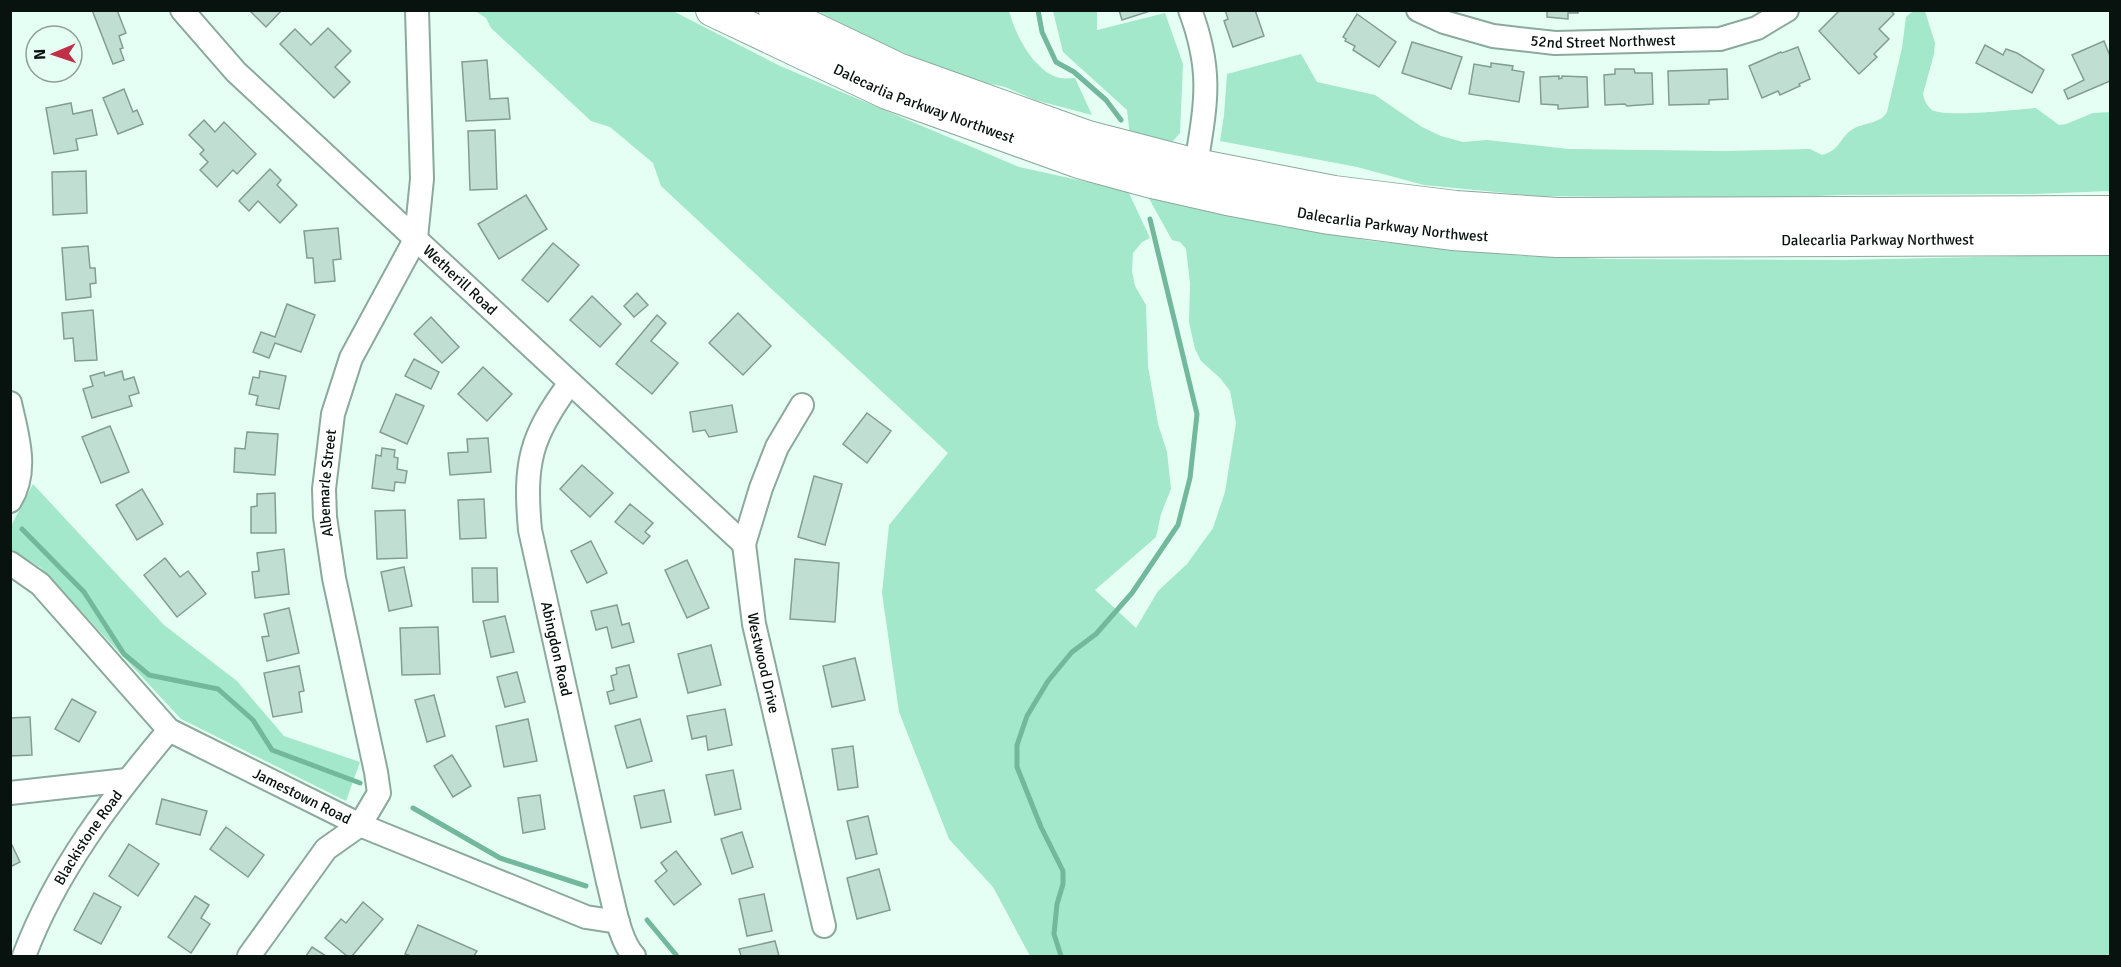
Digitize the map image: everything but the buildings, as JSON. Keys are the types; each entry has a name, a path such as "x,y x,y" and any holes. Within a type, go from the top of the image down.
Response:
{"main road":[{"name":"Dalecarlia Parkway Northwest","path":"712,10 887,93 1079,162 1218,197 1329,218 1452,234 1556,241 2110,239"},
{"name":"Dalecarlia Parkway Northwest","path":"775,10 898,69 1088,137 1196,165 1334,192 1456,207 1598,215 2110,212"}],"street":[{"name":"Wetherill Road","path":"182,10 236,72 744,544"},
{"name":"Albemarle Street","path":"249,957 326,849 360,825 379,793 328,544 324,489 333,414 351,358 416,238 422,179 417,10"},
{"path":"1190,10 1199,35 1205,64 1206,85 1206,105 1196,165"},
{"name":"52nd Street Northwest","path":"1418,10 1444,22 1493,36 1555,43 1720,39 1757,28 1787,10"},
{"name":"Abingdon Road","path":"570,384 549,412 532,450 528,471 528,511 530,530 618,922"},
{"path":"10,403 22,462 15,494 10,501"},
{"name":"Westwood Drive","path":"802,405 777,447 761,488 744,544 754,624 824,926"},
{"name":"Jamestown Road","path":"10,563 40,584 170,730 360,825 586,917 618,922"},
{"name":"Blackistone Road","path":"24,957 32,936 74,854 127,780 170,730"},
{"path":"10,793 127,780"},
{"path":"618,922 634,957"}],"green space":[{"path":"475,11 673,11 780,66 1019,167 1128,191 1150,238 1142,242 1133,253 1132,271 1135,286 1146,305 1148,366 1158,424 1167,452 1171,489 1161,514 1156,537 1095,590 1136,628 1158,591 1187,564 1213,528 1225,492 1236,423 1230,391 1220,378 1201,361 1195,349 1189,322 1190,283 1186,249 1180,242 1172,240 1147,195 1239,217 1371,241 1524,256 1610,259 1843,260 2110,254 2110,956 1030,956 993,887 949,839 899,712 882,593 889,525 948,453 661,186 653,163 610,127 591,121 491,28 486,18"},
{"path":"817,11 1009,11 1021,41 1034,60 1051,74 1062,78 1075,78 1092,115 1035,100 1005,87 977,81 891,48"},
{"path":"1053,11 1097,11 1097,30 1165,13 1183,64 1180,133 1167,148 1130,136 1127,110 1063,52"},
{"path":"1913,11 1925,11 1935,43 1923,94 1932,110 1966,113 2036,108 2059,125 2093,113 2110,112 2110,191 1763,198 1535,196 1424,185 1357,167 1220,141 1227,74 1301,54 1317,82 1375,95 1422,127 1441,136 1463,142 1487,140 1568,149 1725,151 1810,149 1822,155 1836,148 1854,128 1880,119 1887,112 1902,48 1906,17"},
{"path":"33,484 164,625 237,681 284,736 360,762 346,801 181,719 41,568 11,549 11,526"}],"waterway":[{"path":"1038,10 1042,32 1056,62 1074,72 1106,100 1121,120"},
{"path":"1061,956 1054,934 1057,904 1063,884 1063,871 1041,827 1017,767 1017,745 1027,716 1048,681 1072,652 1096,634 1132,593 1178,525 1190,478 1197,414 1150,219"},
{"path":"22,529 84,592 124,654 149,675 218,689 253,720 272,750 360,783"},
{"path":"413,808 500,858 586,886"},
{"path":"647,920 677,956"}]}
